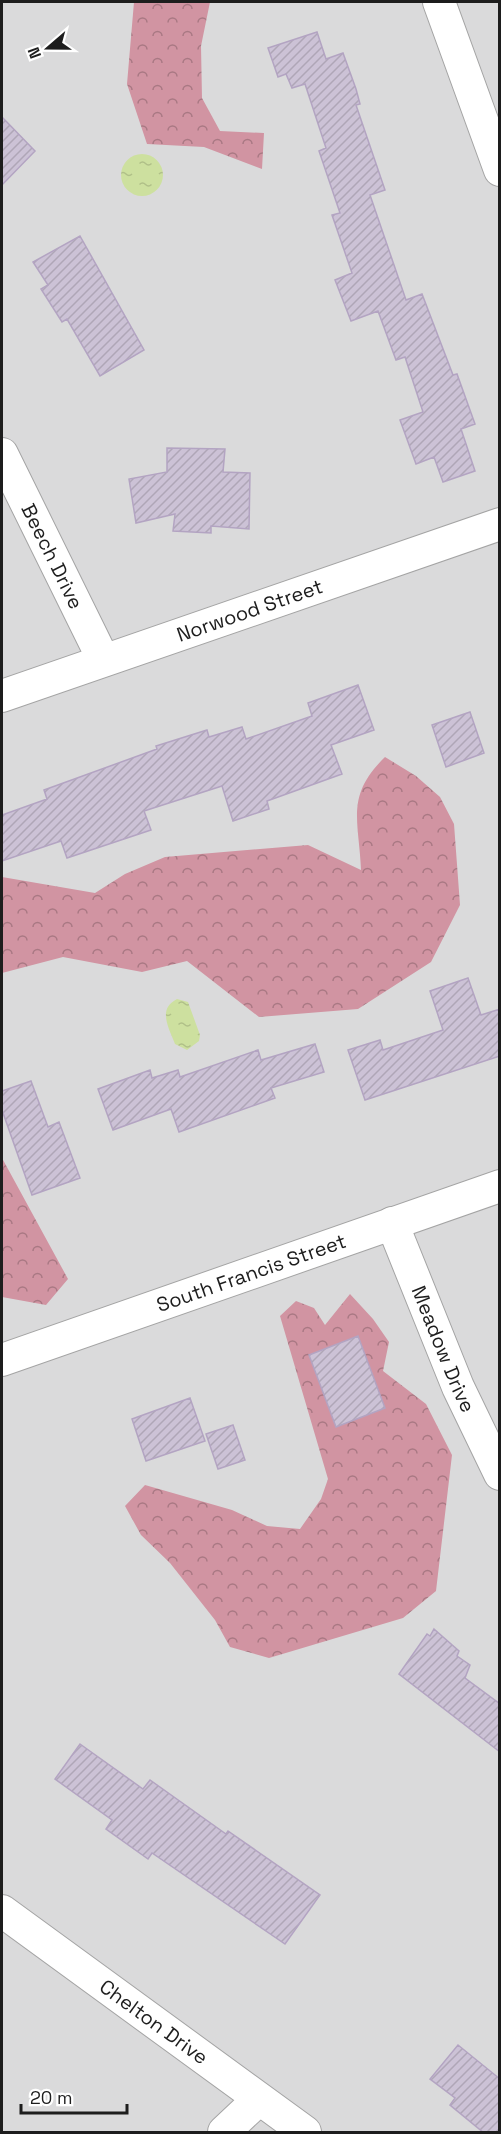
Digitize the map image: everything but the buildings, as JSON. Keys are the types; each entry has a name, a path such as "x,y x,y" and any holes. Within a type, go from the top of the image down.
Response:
{"street":[{"path":"440,2 500,170"},
{"name":"Beech Drive","path":"2,454 103,659"},
{"name":"Norwood Street","path":"2,696 103,659 500,524"},
{"name":"South Francis Street","path":"2,1360 500,1185"},
{"name":"Meadow Drive","path":"392,1223 458,1388 500,1474"},
{"name":"Chelton Drive","path":"2,1911 305,2133"},
{"path":"224,2133 258,2100"}],"shaded area":[{"path":"2,2 499,2 499,2132 2,2132"}],"green space":[{"path":"134,2 210,2 201,46 202,98 220,131 264,133 262,169 204,147 147,144 127,84"},
{"path":"385,757 416,776 440,797 454,824 460,905 431,962 358,1009 259,1017 187,961 142,972 63,957 2,973 2,877 95,893 125,874 165,857 308,845 361,870 357,823 359,797 372,771"},
{"path":"2,1158 68,1279 46,1305 2,1297"},
{"path":"350,1294 373,1319 389,1342 383,1371 426,1404 452,1455 436,1591 403,1618 269,1658 230,1647 215,1620 170,1563 141,1535 125,1506 145,1485 232,1510 267,1526 300,1529 321,1499 328,1479 280,1316 296,1301 314,1308 325,1325"}],"water":[{"path":"142,154 150,155 157,160 162,167 162,183 157,190 150,195 142,196 134,195 127,190 122,183 121,175 122,167 127,160 134,155"},
{"path":"177,999 188,1002 200,1035 199,1041 187,1050 175,1044 166,1019 167,1008"}]}
